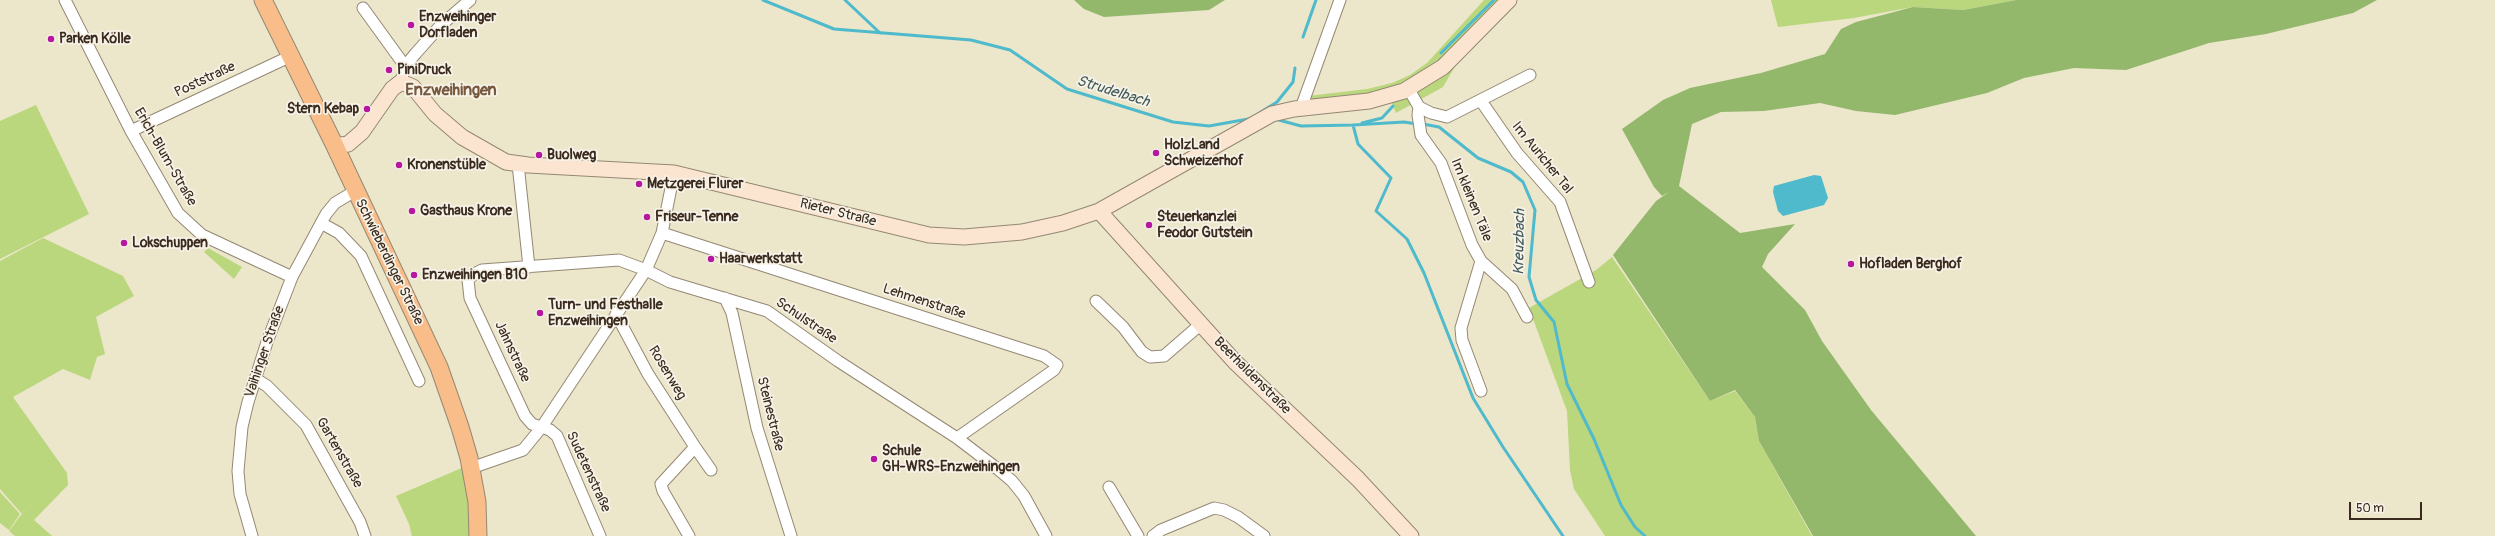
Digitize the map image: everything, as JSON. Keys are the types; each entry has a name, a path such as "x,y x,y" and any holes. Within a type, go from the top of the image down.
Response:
{"main road":[{"name":"Schwieberdinger Straße","path":"263,0 335,146 439,367 460,427 471,468 476,502 478,536"}],"street":[{"name":"Erich-Blum-Straße","path":"65,0 131,131 178,213 202,235 292,278"},
{"path":"335,146 348,144 362,132 392,89 401,82 405,66 441,25 470,0"},
{"path":"1301,108 1340,0"},
{"name":"Rieter Straße","path":"401,82 413,87 435,114 462,137 493,156 518,164 674,173 904,230 946,237 986,236 1022,232 1062,223 1099,211 1256,122 1278,112 1301,108 1369,101 1408,88 1443,67 1509,0"},
{"path":"364,8 405,66"},
{"name":"Poststraße","path":"131,131 291,56"},
{"path":"1408,88 1418,111 1447,117 1530,76"},
{"name":"Im Auricher Tal","path":"1480,101 1518,153 1560,202 1589,282"},
{"name":"Im kleinen Täle","path":"1418,111 1421,135 1441,163 1472,245 1481,261 1512,289 1527,318"},
{"path":"518,164 529,267"},
{"path":"471,468 523,450 541,428 646,270 662,233 674,173"},
{"name":"Vaihinger Straße","path":"252,536 240,494 238,471 242,427 267,342 292,278 321,223 335,203 355,191"},
{"name":"Beerhaldenstraße","path":"1099,211 1201,324 1261,387 1358,479 1411,536"},
{"path":"321,223 347,240 361,256 419,381"},
{"name":"Lehmenstraße","path":"662,233 1044,356 1057,365 1054,370 957,438"},
{"name":"Schulstraße","path":"468,280 474,274 482,270 619,260 646,270 670,282 767,311 895,399 957,438 1012,481 1024,496 1046,536"},
{"name":"Im kleinen Täle","path":"1481,261 1461,328 1462,340 1481,391"},
{"name":"Jahnstraße","path":"468,280 470,298 525,416 532,424 541,428"},
{"name":"Steinestraße","path":"725,298 732,313 759,435 791,536"},
{"path":"1096,301 1122,327 1142,352 1150,357 1164,356 1201,324"},
{"name":"Rosenweg","path":"616,314 648,374 711,470"},
{"name":"Gartenstraße","path":"256,379 267,386 306,425 356,515 365,536"},
{"name":"Sudetenstraße","path":"541,428 550,430 557,436 600,536"},
{"path":"689,536 663,491 662,484 695,447"},
{"path":"1109,488 1138,536"},
{"path":"1153,536 1161,530 1214,508 1224,510 1238,517 1264,536"}],"green space":[{"path":"1074,0 1225,0 1209,10 1104,17 1084,9"},
{"path":"1484,0 1505,0 1469,42 1443,87 1396,113 1386,89 1354,97 1307,103 1308,96 1367,89 1392,83 1410,75 1427,63"},
{"path":"1771,0 2016,0 1963,10 1913,7 1854,18 1778,27"},
{"path":"2016,0 2377,0 2353,13 2266,34 2209,43 2126,70 2074,68 2024,78 1987,93 1895,115 1856,111 1820,103 1764,111 1721,112 1692,124 1679,186 1740,233 1795,224 1768,254 1762,267 1805,310 1822,341 1871,410 1976,536 1813,536 1759,441 1755,417 1735,390 1710,401 1613,255 1656,201 1669,192 1662,196 1654,187 1622,129 1663,100 1690,88 1761,73 1825,54 1841,29 1856,22 1913,7 1963,10"},
{"path":"36,105 89,214 0,259 0,121"},
{"path":"43,238 123,276 134,296 96,317 105,354 97,357 90,380 63,369 13,397 67,473 22,514 0,489 0,261"},
{"path":"208,248 242,267 234,279 204,252"},
{"path":"1612,257 1710,401 1735,391 1755,417 1759,441 1812,536 1605,536 1574,489 1570,470 1567,411 1529,308 1596,270"},
{"path":"464,467 469,487 471,536 412,536 409,524 396,496"},
{"path":"67,473 68,485 34,520 52,536 15,536 9,531 20,516"},
{"path":"0,492 20,514 9,530 0,523"}],"water":[{"path":"1814,175 1821,176 1828,198 1824,205 1783,216 1778,211 1773,192 1774,186"}],"waterway":[{"name":"Strudelbach","path":"763,0 834,29 971,40 1010,50 1067,89 1173,122 1209,126 1254,118"},
{"name":"Strudelbach","path":"845,0 880,33"},
{"path":"1303,37 1316,0"},
{"name":"Strudelbach","path":"1441,53 1494,0"},
{"path":"1261,112 1277,102 1293,82 1295,68"},
{"name":"Strudelbach","path":"1362,123 1382,118 1393,106"},
{"name":"Strudelbach","path":"1275,119 1301,126 1355,125"},
{"path":"1417,124 1404,122 1353,125 1358,144 1391,178 1376,211 1407,239 1424,273 1473,398 1503,447 1563,536"},
{"name":"Kreuzbach","path":"1423,124 1439,127 1478,158 1511,172 1523,182 1535,210 1529,277 1536,300 1554,322 1567,384 1594,439 1621,505 1635,527 1645,536"}],"place":[{"name":"Enzweihinger Dorfladen","path":"411,25"},
{"name":"Parken Kölle","path":"51,39"},
{"name":"PiniDruck","path":"389,70"},
{"name":"Stern Kebap","path":"367,109"},
{"name":"HolzLand Schweizerhof","path":"1156,153"},
{"name":"Buolweg","path":"539,155"},
{"name":"Kronenstüble","path":"399,165"},
{"name":"Metzgerei Flurer","path":"639,184"},
{"name":"Gasthaus Krone","path":"412,211"},
{"name":"Friseur-Tenne","path":"647,217"},
{"name":"Steuerkanzlei Feodor Gutstein","path":"1149,225"},
{"name":"Lokschuppen","path":"124,243"},
{"name":"Haarwerkstatt","path":"711,259"},
{"name":"Hofladen Berghof","path":"1851,264"},
{"name":"Enzweihingen B10","path":"414,275"},
{"name":"Turn- und Festhalle Enzweihingen","path":"540,313"},
{"name":"Schule GH-WRS-Enzweihingen","path":"874,459"}],"district":[{"name":"Enzweihingen","path":"451,91"}]}
